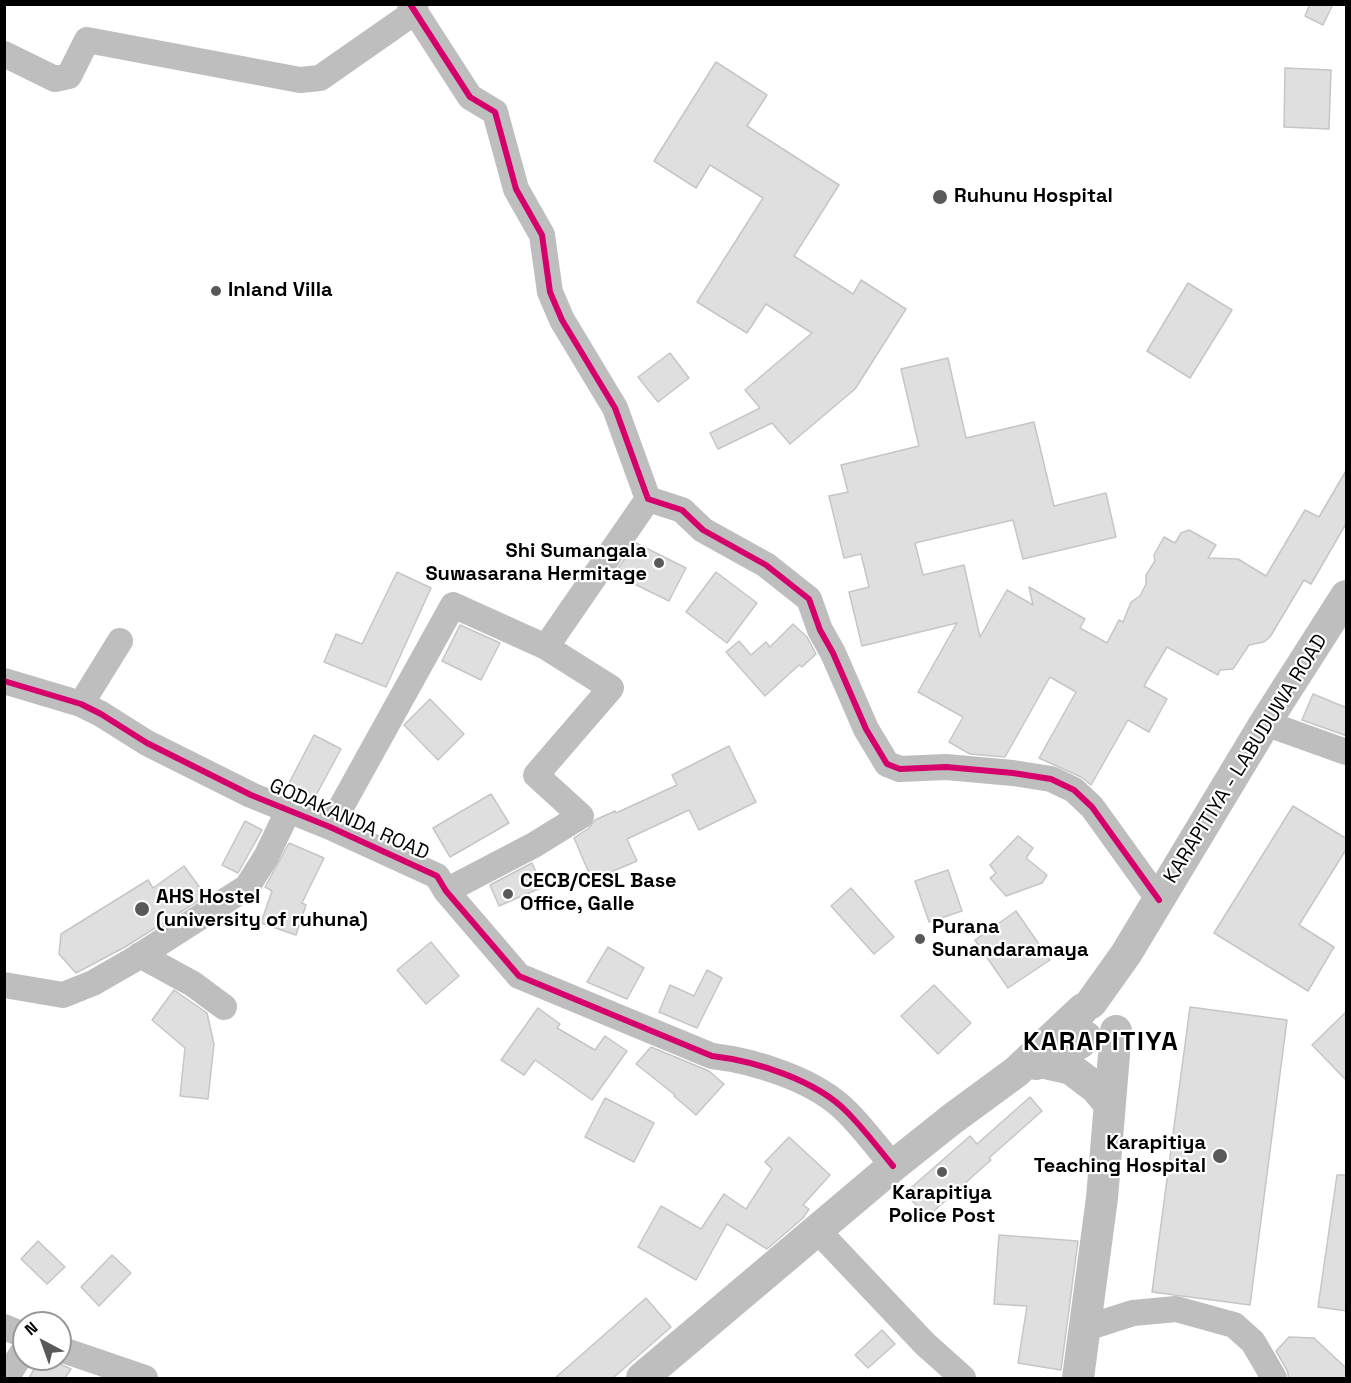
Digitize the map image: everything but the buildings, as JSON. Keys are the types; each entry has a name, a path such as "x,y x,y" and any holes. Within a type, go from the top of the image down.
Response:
{"main road":[{"name":"KARAPITIYA - LABUDUWA ROAD","path":"642,1378 952,1119 1097,1022 1126,954 1265,723 1347,596"},
{"path":"1078,1378 1102,1198 1107,1107 1097,1022"},
{"path":"1028,1067 1071,1069 1096,1088 1107,1107"}],"street":[{"path":"4,54 55,79 69,76 87,40 300,80 320,78 413,8 470,97 495,112 516,189 542,235 550,292 562,320 615,408 648,499"},
{"path":"546,647 648,499"},
{"path":"648,499 682,510 703,530 766,565 809,598 820,630 833,653 866,729 887,764 900,769 946,766 1013,773 1051,779 1074,790 1092,807 1159,900"},
{"path":"330,827 453,605 546,647 610,688 536,775 581,816 534,845 446,891"},
{"path":"81,704 120,641"},
{"name":"GODAKANDA ROAD","path":"4,681 81,704 147,742 251,795 330,827 436,876 446,891 519,976 712,1056 731,1058 769,1069 817,1088 846,1111 893,1166"},
{"path":"1265,723 1347,752"},
{"path":"4,985 63,995 93,983 140,955 247,887 266,857 288,811"},
{"path":"140,955 193,984 224,1007"},
{"path":"818,1231 925,1344 963,1378"},
{"path":"1086,1328 1132,1313 1176,1309 1234,1325 1253,1342 1274,1378"},
{"path":"72,1353 145,1378"},
{"path":"6,1378 12,1360"}],"cycle path":[{"path":"410,4 470,97 495,112 516,189 542,235 550,292 562,320 615,408 648,499 682,510 703,530 766,565 809,599 820,630 833,653 866,729 887,764 900,769 946,767 1013,773 1051,779 1074,790 1092,807 1159,900"},
{"path":"4,681 81,704 147,743 251,795 330,827 437,876 446,891 519,976 712,1056 765,1067 819,1090 847,1112 893,1166"}],"place":[{"name":"Ruhunu Hospital","path":"940,197"},
{"name":"Inland Villa","path":"216,291"},
{"name":"Shi Sumangala Suwasarana Hermitage","path":"659,563"},
{"name":"CECB/CESL Base Office, Galle","path":"508,894"},
{"name":"AHS Hostel (university of ruhuna)","path":"142,909"},
{"name":"Purana Sunandaramaya","path":"920,939"},
{"name":"Karapitiya Teaching Hospital","path":"1220,1156"},
{"name":"Karapitiya Police Post","path":"942,1172"}],"district":[{"name":"KARAPITIYA","path":"1101,1043"}]}
